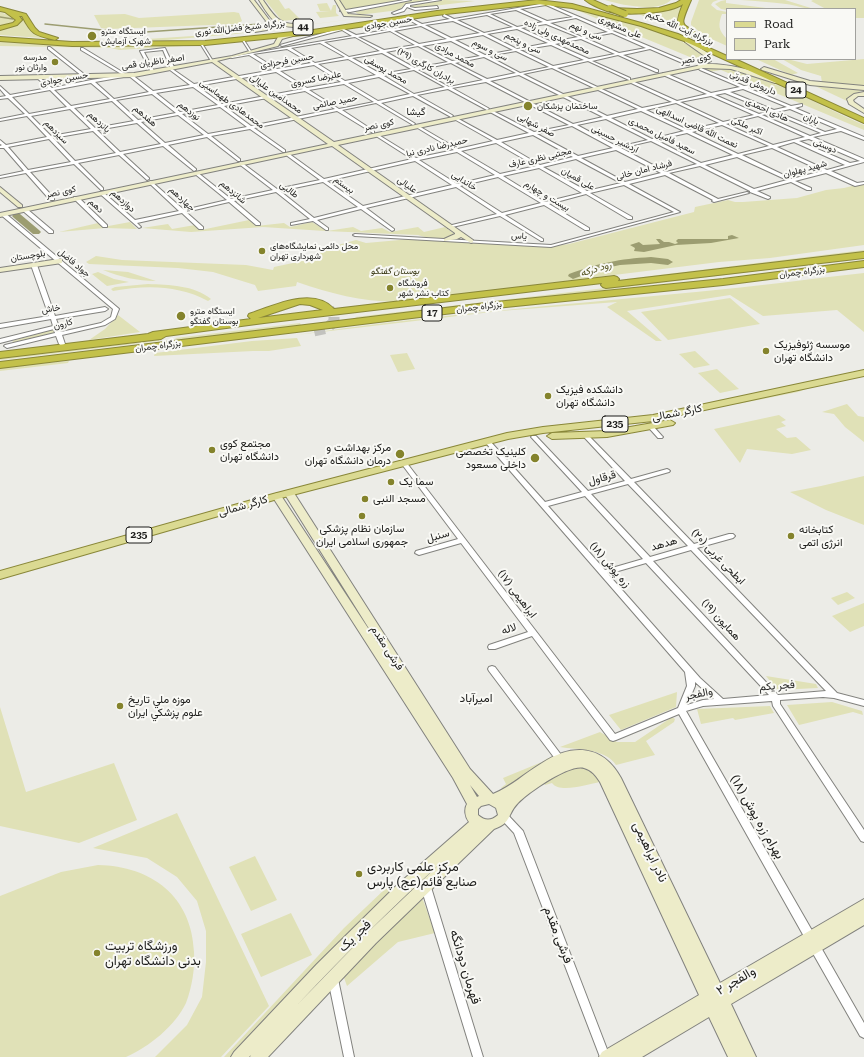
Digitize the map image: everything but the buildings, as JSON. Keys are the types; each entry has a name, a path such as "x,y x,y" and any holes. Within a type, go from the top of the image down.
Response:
{"highway":[{"path":"460,4 500,0"},
{"name":"بزرگراه شیخ فضل‌الله نوری","path":"0,39 72,44 146,44 230,39 529,0"},
{"name":"بزرگراه آیت الله حکیم","path":"589,0 726,58"},
{"name":"بزرگراه آیت الله حکیم","path":"598,0 726,52"},
{"path":"603,0 621,5 645,7 666,4 673,0"},
{"path":"146,44 205,43 301,33 519,3 570,2 598,8 642,10 672,7 686,0"},
{"path":"686,0 680,18 681,26 691,34 726,52"},
{"path":"342,20 480,1"},
{"path":"560,2 643,25 686,40"},
{"path":"570,2 592,11"},
{"name":"بزرگراه شیخ فضل‌الله نوری","path":"0,36 39,40 94,41 157,41 220,37 510,3"},
{"path":"0,10 24,16 32,29 42,36 56,38 94,41 196,36"},
{"path":"0,10 13,14 19,20 15,24 0,28"},
{"path":"216,34 313,24"},
{"path":"301,33 348,24"},
{"name":"بزرگراه آیت الله حکیم","path":"730,60 864,121"},
{"name":"24","path":"743,60 864,112"},
{"path":"151,335 264,320 596,282 864,248"},
{"name":"بزرگراه چمران","path":"4,346 119,341 864,255"},
{"name":"بزرگراه چمران","path":"0,365 77,357 149,346 558,299 723,282 864,264"},
{"path":"558,299 673,292 864,270"},
{"path":"119,341 247,318 284,304 298,301 316,303 329,309"},
{"path":"149,346 198,345 314,331"}],"main road":[{"name":"کارگر شمالی","path":"488,442 534,437 653,418 864,373"},
{"name":"کارگر شمالی","path":"0,575 289,492 518,434 566,432 585,435 620,432 651,427 864,380"}],"street":[{"path":"252,0 268,21 268,26 264,29 255,31"},
{"path":"260,0 277,22 281,24 305,25"},
{"path":"337,0 345,15 377,15"},
{"path":"337,0 339,11 345,17 342,20"},
{"path":"342,11 350,12 409,0"},
{"path":"394,13 407,5 439,0"},
{"path":"423,3 408,7 415,9 437,7"},
{"name":"سی و نهم","path":"510,3 516,9 656,71"},
{"name":"حسین جوادی","path":"250,52 289,48 546,4"},
{"name":"علی مشهوری","path":"546,4 688,64"},
{"name":"محمدمهدی ولی زاده","path":"478,10 630,80"},
{"name":"سی و پنجم","path":"444,15 595,88"},
{"path":"264,16 272,16"},
{"name":"حسین فرحزادی","path":"0,120 577,17"},
{"name":"سی و سوم","path":"412,20 561,95"},
{"name":"محمد مرادی","path":"378,24 526,102"},
{"name":"برادران کارگری (۲۹)","path":"313,37 342,29 489,110"},
{"name":"علیرضا کسروی","path":"3,147 612,32"},
{"name":"اصغر ناظریان قمی","path":"213,60 232,57 276,45 279,39 283,37 301,33"},
{"name":"محمد یوسفی","path":"313,37 453,117"},
{"name":"بیست و چهارم","path":"313,37 282,45 587,229"},
{"path":"251,38 272,40 275,38 279,39"},
{"name":"اصغر ناظریان قمی","path":"0,77 130,75 250,52 271,45 273,42 272,40"},
{"name":"کوی نصر","path":"23,208 52,199 101,191 630,80 702,67 709,59 709,55 686,40"},
{"name":"خاندایی","path":"243,41 250,52 276,71 541,240"},
{"path":"202,46 213,60"},
{"name":"هفدهم","path":"49,48 92,82 195,171"},
{"name":"حمید صائمی","path":"0,176 650,48"},
{"path":"82,49 123,74 130,75"},
{"path":"152,71 142,52 146,50 164,49 172,68"},
{"name":"محمدامین علیالی","path":"213,60 330,143"},
{"path":"702,67 715,61 725,63 710,65"},
{"name":"کوی نصر","path":"630,80 710,65 740,68 783,84"},
{"name":"داریوش قدرتی","path":"702,67 743,87 864,139"},
{"name":"محمدهادی طهماسبی","path":"172,68 194,86 285,152"},
{"path":"764,69 810,83 864,88"},
{"name":"اصغر ناظریان قمی","path":"84,76 152,71"},
{"name":"هادی احمدی","path":"664,74 864,161"},
{"name":"حسین جوادی","path":"0,98 130,75"},
{"name":"نوزدهم","path":"130,75 240,162"},
{"name":"پانزدهم","path":"38,76 51,90 149,181"},
{"name":"اکبر ملکی","path":"630,80 857,185 864,183"},
{"name":"حمیدرضا نادری نیا","path":"134,222 754,85"},
{"name":"سیزدهم","path":"0,87 101,191"},
{"name":"نعمت الله قاضی اسدالهی","path":"595,88 809,189"},
{"name":"یاران","path":"725,91 824,134"},
{"path":"864,94 856,95 850,99 851,103 864,112"},
{"name":"سعید فامیل محمدی","path":"561,95 701,164 750,192 768,198"},
{"name":"اردشیر حسینی","path":"526,102 715,201"},
{"name":"مجتبی نظری عارف","path":"293,224 801,105"},
{"name":"صفر شهابی","path":"489,110 678,212"},
{"name":"علی قمیان","path":"453,117 630,218"},
{"name":"فرشاد امان خانی","path":"450,227 842,129"},
{"path":"0,141 3,147 52,199"},
{"name":"دوستی","path":"794,141 850,165"},
{"name":"علیالی","path":"330,143 471,241"},
{"name":"بیستم","path":"285,152 392,230"},
{"name":"شهید پهلوان","path":"715,201 864,161"},
{"name":"طالبی","path":"240,162 326,229"},
{"name":"شانزدهم","path":"195,171 258,224"},
{"name":"چهاردهم","path":"149,181 201,228"},
{"path":"0,189 51,232"},
{"name":"کوی نصر","path":"1,212 76,198 101,191"},
{"name":"دوازدهم","path":"101,191 139,227"},
{"name":"دهم","path":"76,198 105,226"},
{"name":"جواد فاضل","path":"1,212 116,309"},
{"name":"یاس","path":"355,235 551,246 678,212"},
{"path":"446,240 457,237 459,235 458,232"},
{"name":"بلوچستان","path":"0,270 59,261"},
{"path":"34,265 62,344"},
{"name":"خاش","path":"0,326 105,309"},
{"name":"کارون","path":"4,346 59,335 110,321 113,318 116,309"},
{"path":"0,326 4,346"},
{"name":"کارون","path":"4,346 56,327"},
{"path":"651,427 660,437"},
{"name":"ابطحی غربی (۲۰)","path":"585,435 694,547 834,695"},
{"name":"همایون (۱۹)","path":"534,437 776,698 776,704 864,838"},
{"name":"زره پوش (۱۸)","path":"488,442 688,670 721,701"},
{"name":"ابراهیمی (۱۷)","path":"404,463 613,738 681,710"},
{"name":"قرقاول","path":"543,505 667,471"},
{"name":"فرشی مقدم","path":"289,492 466,772 491,799"},
{"name":"فرشی مقدم","path":"277,496 450,762 474,804"},
{"name":"هدهد","path":"603,574 731,536"},
{"name":"سنبل","path":"418,553 463,540"},
{"name":"لاله","path":"492,647 533,633"},
{"path":"492,669 559,758"},
{"path":"681,710 691,686 688,670"},
{"name":"فجر یکم","path":"721,701 823,694 834,695 864,703"},
{"name":"والفجر","path":"681,710 703,702 721,701"},
{"name":"بهرام زره پوش (۱۸)","path":"681,710 864,1033"},
{"name":"نادر ابراهیمی","path":"491,799 511,792 559,758 575,754 595,757 602,760 610,769 715,1000 736,1057"},
{"name":"نادر ابراهیمی","path":"504,815 508,804 552,771 573,763 582,763 598,769 605,780 715,1000 748,1057"},
{"path":"491,799 502,806 504,815 499,822 484,823 471,814 474,804 481,800 491,799"},
{"name":"فرشی مقدم","path":"504,815 518,831 606,1057"},
{"name":"فجر یک","path":"239,1057 422,879 484,823"},
{"name":"قهرمان دودانگه","path":"422,879 478,1057"},
{"name":"والفجر ۲","path":"628,1057 715,1000 812,942 864,905"},
{"name":"والفجر ۲","path":"812,942 864,918"},
{"path":"327,973 349,1057"},
{"name":"فجر یک","path":"258,1057 327,973"},
{"name":"والفجر ۲","path":"606,1057 715,1000"}],"green space":[{"path":"265,0 279,0 285,9 289,8 300,19 282,21"},
{"path":"339,0 406,0 345,11"},
{"path":"414,0 431,0 404,5 399,10 351,16 358,14 355,12"},
{"path":"444,0 475,1 416,8 409,6"},
{"path":"605,0 671,0 665,4 657,6 639,7"},
{"path":"699,0 718,0 713,2 711,5 717,10 726,12 726,14 722,14 719,24 720,30 726,38 726,46 705,36 691,25"},
{"path":"726,0 726,3 766,8 726,8 726,10 721,9 715,4"},
{"path":"741,0 785,0 811,8 780,3"},
{"path":"864,0 864,18 856,18 856,8 824,8 811,1"},
{"path":"327,3 331,11 333,5 336,5 336,13 339,16 320,18 316,12 330,11 320,11 317,4"},
{"path":"535,3 543,4 532,6 529,5"},
{"path":"470,4 253,32 250,32"},
{"path":"548,4 554,5 568,7 555,7"},
{"path":"683,4 676,21 681,31 631,11 647,11"},
{"path":"570,8 618,19 657,31 694,48 705,56 705,59 702,62"},
{"path":"0,12 17,18 14,23 0,28"},
{"path":"15,12 24,17 31,29 56,39 0,35 0,29 10,27 21,19"},
{"path":"234,12 239,13 242,21 237,24 108,29 101,28 94,15 125,14 139,18"},
{"path":"250,32 166,40 132,40"},
{"path":"0,40 43,44 200,45 119,50 111,48 0,46"},
{"path":"864,59 864,86 822,83 821,76 801,70 784,60 791,60 807,64"},
{"path":"758,60 775,60 798,73 791,75"},
{"path":"723,67 759,78 795,93 864,125 864,130 721,70 709,72 701,69"},
{"path":"813,85 863,90 850,96 847,101"},
{"name":"بوستان گفتگو","path":"864,183 864,245 770,258 719,262 396,302 346,296 297,282 296,286 258,291 255,285 213,272 178,268 89,264 86,262 96,256 122,260 246,265 273,270 274,267 307,260 327,248 356,240 366,243 411,239 549,247 569,244 694,212 695,207 728,200 743,202 797,198 826,190 844,188"},
{"path":"249,220 256,226 284,223 290,227 312,222 327,231 353,227 361,231 382,228 390,232 418,227 424,232 445,227 456,235 447,238 437,238 418,235 325,231 263,227 191,232 142,228 168,224 172,229 195,225 201,230"},
{"path":"130,222 137,229 105,228 59,232 98,223 103,227"},
{"path":"864,250 864,253 627,280 625,279"},
{"path":"864,258 612,289 357,318 355,317"},
{"path":"103,270 128,272 156,281 129,278"},
{"path":"98,272 114,279 129,282 107,286 92,274"},
{"path":"864,273 864,332 837,310 763,316 730,295 627,311 662,341 656,341 607,307 617,302 500,311 296,335 446,316 717,290"},
{"path":"148,284 173,285 189,288 204,294 211,299 208,301 173,289 150,287 113,291 111,289 115,287"},
{"path":"730,298 760,324 668,340 641,312"},
{"path":"118,315 140,332 89,340 105,329"},
{"path":"300,323 301,325 177,340 175,338"},
{"path":"55,329 56,332 15,343 12,341"},
{"path":"297,338 301,346 269,351 154,356 155,353 252,341"},
{"path":"159,341 0,360 0,358"},
{"path":"695,351 710,365 694,368 679,354"},
{"path":"407,353 415,369 398,372 390,355"},
{"path":"69,361 68,363 0,371 0,367"},
{"path":"717,369 739,389 720,393 698,373"},
{"path":"804,388 806,389 798,392 738,404 738,403"},
{"path":"847,404 858,416 864,417 864,442 845,427 834,414 822,412"},
{"path":"779,415 786,420 781,422 786,426 776,429 787,438 796,437 811,450 792,454 747,449 740,463 714,429"},
{"path":"864,476 864,525 826,510 790,492 821,486"},
{"path":"847,592 855,598 838,605 831,598"},
{"path":"864,603 864,626 850,632 832,616"},
{"path":"766,676 816,684 818,688 777,690"},
{"path":"677,692 676,707 621,730 609,715"},
{"path":"832,702 862,711 863,715 853,712 799,725 787,705"},
{"path":"770,706 774,713 701,724 697,709"},
{"path":"0,707 26,792 114,763 137,820 79,843 0,826"},
{"path":"672,717 675,719 674,722 646,741 655,755 616,765 605,755 590,751 560,747 600,732 617,742 635,742"},
{"path":"548,758 550,760 509,790 501,788 506,784 503,778 542,762"},
{"path":"579,766 591,771 600,782 582,786 561,788 552,783 545,785 543,782 547,777"},
{"path":"177,813 269,1006 221,1057 155,1057 187,1025 202,997 206,962 206,931 197,901 177,877 147,858 93,848"},
{"path":"255,856 277,900 251,911 229,867"},
{"name":"ورزشگاه تربیت بدنی دانشگاه تهران","path":"98,865 136,871 152,878 166,888 186,915 192,933 194,965 193,978 186,1003 181,1012 168,1028 144,1048 126,1057 0,1057 0,896 61,872"},
{"path":"386,888 391,893 231,1057 224,1057 344,928"},
{"path":"420,899 423,900 435,933 398,942 347,986 343,975"},
{"path":"291,913 312,955 261,977 241,934"}],"shaded area":[{"path":"732,235 739,238 711,243 676,245 644,252 634,251 635,248 630,245 639,242 643,245 660,244 656,239 675,244 678,243 676,241 678,239 728,239 728,236"}],"waterway":[{"path":"0,17 13,19"},
{"path":"45,24 131,33 261,24"},
{"name":"رود درکه","path":"17,216 36,232"},
{"name":"رود درکه","path":"621,262 651,260 668,262"},
{"name":"رود درکه","path":"573,276 594,268 620,262"}],"tunnel":[{"path":"314,331 327,328 334,322 334,317 329,309"}],"place":[{"name":"ایستگاه مترو شهرک آزمایش","path":"92,36"},
{"name":"مدرسه وارثان نور","path":"55,62"},
{"name":"ساختمان پزشکان","path":"528,106"},
{"name":"محل دائمی نمایشگاه‌های شهرداری تهران","path":"262,251"},
{"name":"فروشگاه کتاب نشر شهر","path":"390,288"},
{"name":"ایستگاه مترو بوستان گفتگو","path":"181,316"},
{"name":"موسسه ژئوفیزیک دانشگاه تهران","path":"766,351"},
{"name":"دانشکده فیزیک دانشگاه تهران","path":"548,396"},
{"name":"مجتمع کوی دانشگاه تهران","path":"212,450"},
{"name":"مرکز بهداشت و درمان دانشگاه تهران","path":"400,454"},
{"name":"کلینیک تخصصی داخلی مسعود","path":"535,458"},
{"name":"سما یک","path":"391,482"},
{"name":"مسجد النبی","path":"365,499"},
{"name":"سازمان نظام پزشکی جمهوری اسلامی ایران","path":"362,516"},
{"name":"کتابخانه انرژی اتمی","path":"791,536"},
{"name":"موزه ملي تاريخ علوم پزشكي ايران","path":"120,706"},
{"name":"مرکز علمی کاربردی صنایع قائم(عج) پارس","path":"359,874"},
{"name":"ورزشگاه تربیت بدنی دانشگاه تهران","path":"97,953"}],"district":[{"name":"گیشا","path":"416,112"},
{"name":"امیرآباد","path":"476,698"}]}
